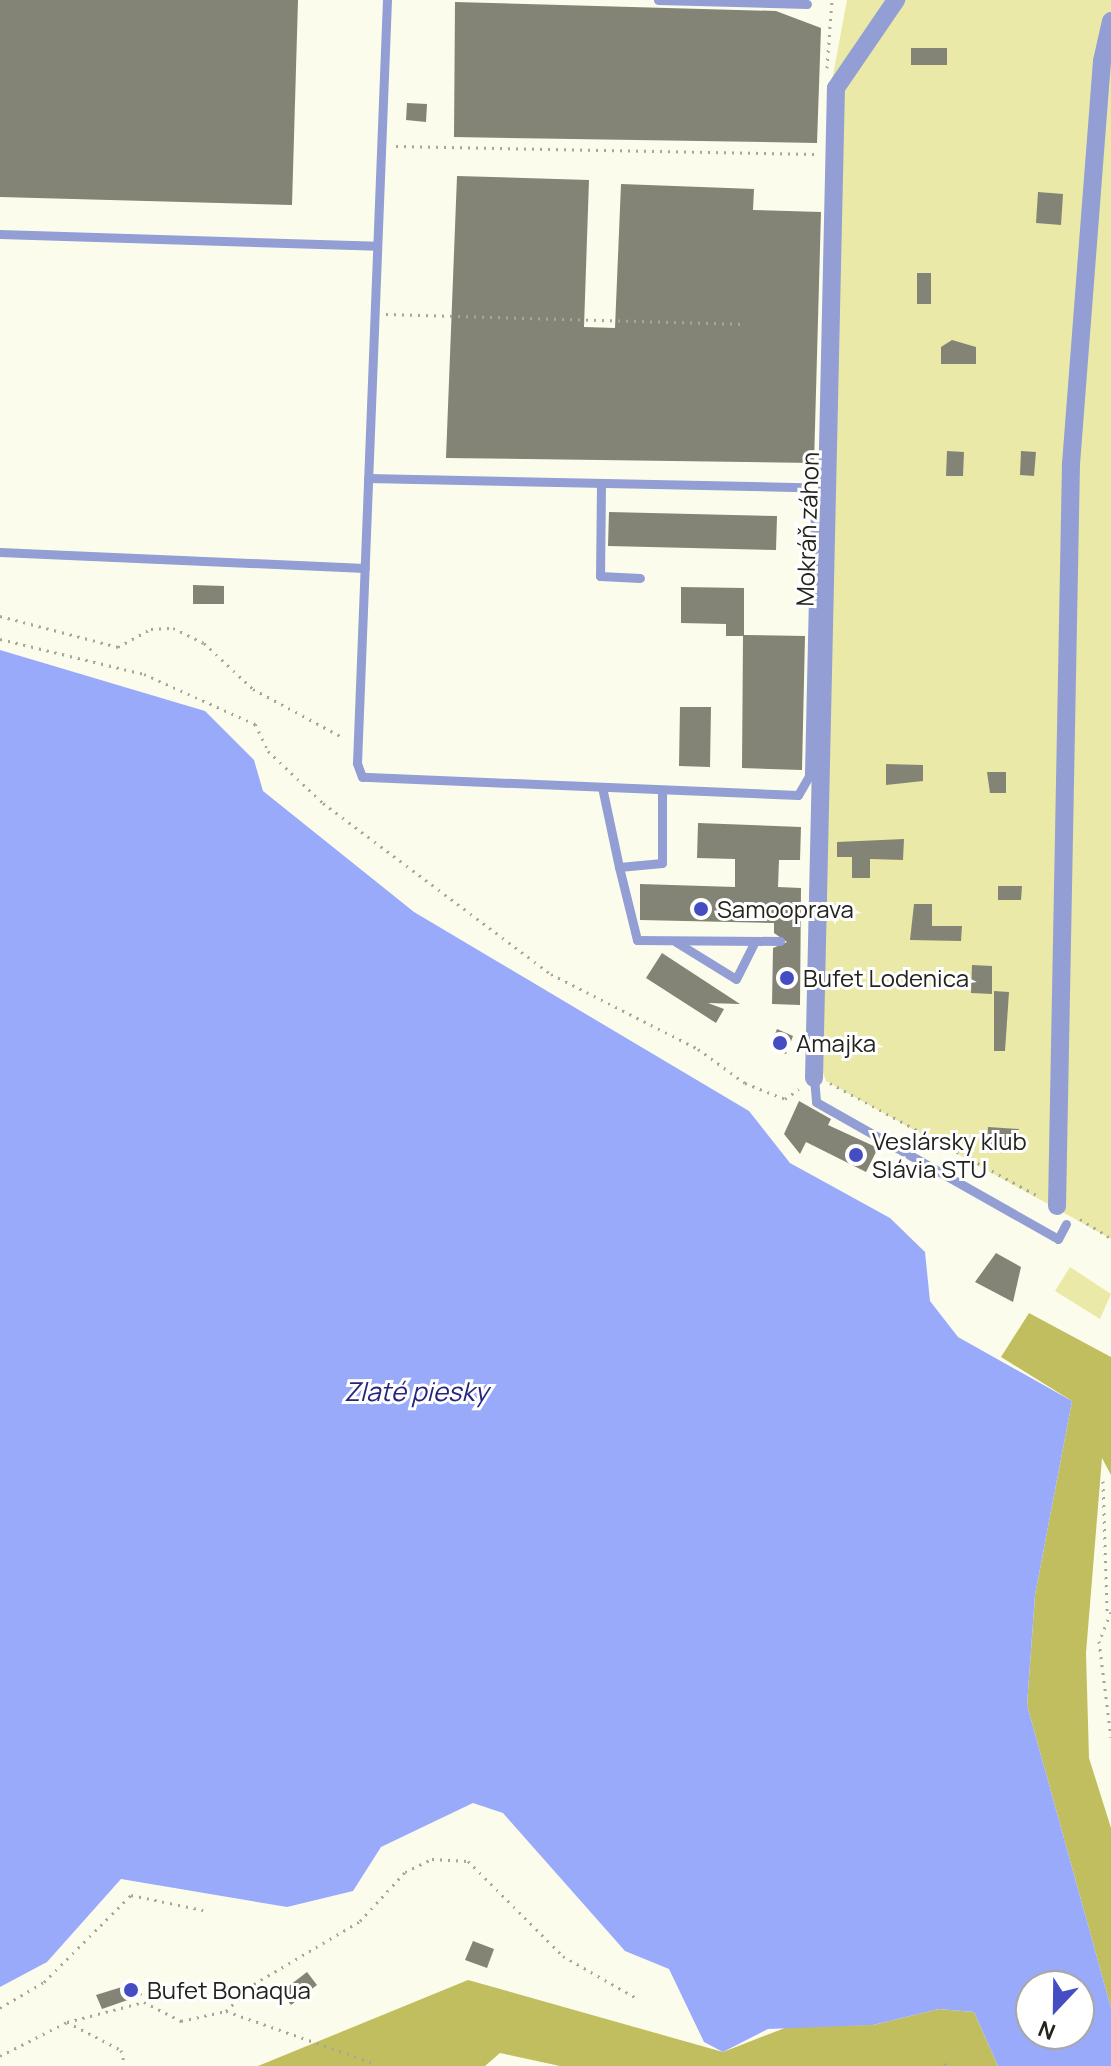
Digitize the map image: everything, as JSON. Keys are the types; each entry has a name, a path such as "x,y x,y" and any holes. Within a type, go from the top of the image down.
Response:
{"street":[{"name":"Mokráň záhon","path":"814,1078 836,88 896,0"},
{"path":"1057,1206 1071,464 1102,61 1111,21"}],"lane":[{"path":"368,478 804,487 815,508 809,776 798,795 377,782 362,777 358,746 368,478 375,313 377,246 387,0"},
{"path":"658,0 807,4"},
{"path":"0,234 377,246"},
{"path":"601,484 600,576 640,578"},
{"path":"0,552 365,568"},
{"path":"602,787 637,940 780,941"},
{"path":"619,867 662,863 662,790"},
{"path":"673,940 736,979 755,941"},
{"path":"814,1078 816,1102 1058,1239 1066,1224"}],"path":[{"path":"827,78 832,0"},
{"path":"381,146 821,155 822,139"},
{"path":"375,313 746,324"},
{"path":"0,616 118,647 151,629 173,628 204,643 253,689 358,746"},
{"path":"0,639 144,674 255,724 268,751 353,828 551,974 698,1049 745,1083 785,1099 814,1078 1057,1206 1111,1238"},
{"path":"1103,1481 1109,1611 1099,1641 1111,1737"},
{"path":"0,2056 67,2022 144,2002 181,2021 226,2011 254,1984 360,1921 405,1872 432,1859 468,1861 563,1956 638,1999"},
{"path":"0,2008 44,1982 131,1895 203,1910"},
{"path":"226,2011 374,2063"},
{"path":"67,2022 121,2050 125,2066"}],"shaded area":[{"path":"847,0 1111,0 1111,1239 826,1081 810,1037 831,86"},
{"path":"1070,1267 1111,1294 1100,1319 1055,1291"},
{"path":"1029,1313 1111,1357 1111,1475 1102,1458 1086,1653 1089,1758 1111,1828 1111,2008 1027,1705 1035,1595 1072,1401 1001,1357"},
{"path":"468,1980 723,2052 790,2026 873,2025 939,2009 974,2012 998,2066 560,2066 500,2053 485,2066 258,2066"}],"water":[{"name":"Zlaté piesky","path":"0,650 205,711 254,760 263,791 414,912 749,1111 790,1163 890,1218 925,1252 930,1301 958,1337 1072,1401 1035,1595 1027,1705 1111,2008 1111,2066 998,2066 974,2012 939,2009 873,2025 768,2029 723,2052 704,2042 669,1969 625,1951 503,1813 473,1803 381,1847 353,1891 287,1907 121,1879 47,1962 0,1987"}],"building":[{"path":"0,0 298,0 292,205 0,197"},
{"path":"455,2 776,11 821,28 817,143 454,137"},
{"path":"911,48 947,48 947,65 911,65"},
{"path":"407,103 427,104 426,122 406,120"},
{"path":"457,176 589,180 584,327 615,328 621,184 754,189 753,210 821,212 814,463 446,458"},
{"path":"1038,192 1063,194 1061,225 1036,223"},
{"path":"917,273 931,273 931,304 917,304"},
{"path":"952,340 976,347 976,364 941,364 941,347"},
{"path":"947,451 964,452 963,476 946,476"},
{"path":"1021,451 1036,452 1034,476 1020,475"},
{"path":"609,512 777,516 776,550 608,546"},
{"path":"193,585 224,586 224,604 193,604"},
{"path":"681,587 744,588 744,635 805,636 802,770 742,768 743,636 726,636 726,624 681,623"},
{"path":"680,707 711,707 710,767 679,766"},
{"path":"886,764 923,765 923,781 886,785"},
{"path":"987,772 1006,772 1006,793 990,793"},
{"path":"698,823 801,827 800,860 779,860 778,887 801,888 800,1005 772,1004 773,948 787,942 774,933 774,923 640,920 640,884 735,887 735,859 697,858"},
{"path":"904,839 903,860 870,859 870,878 852,878 852,857 837,857 837,842"},
{"path":"998,886 1022,886 1021,900 998,900"},
{"path":"914,904 932,904 932,926 962,926 961,941 910,940"},
{"path":"662,953 740,1004 708,1003 724,1009 716,1023 646,978"},
{"path":"972,965 992,966 992,994 971,993"},
{"path":"994,991 1009,992 1005,1051 994,1051"},
{"path":"777,1029 793,1036 786,1054 770,1048"},
{"path":"799,1101 831,1119 828,1125 878,1148 866,1172 806,1142 800,1154 784,1134"},
{"path":"988,1127 1019,1129 1018,1153 987,1144"},
{"path":"996,1253 1021,1267 1013,1302 975,1282"},
{"path":"473,1941 494,1949 487,1968 465,1960"},
{"path":"307,1972 317,1985 291,2005 281,1992"},
{"path":"138,1982 142,1995 102,2009 96,1995"}],"place":[{"name":"Samooprava","path":"701,909"},
{"name":"Bufet Lodenica","path":"787,978"},
{"name":"Amajka","path":"780,1043"},
{"name":"Veslársky klub Slávia STU","path":"856,1155"},
{"name":"Bufet Bonaqua","path":"131,1990"}]}
